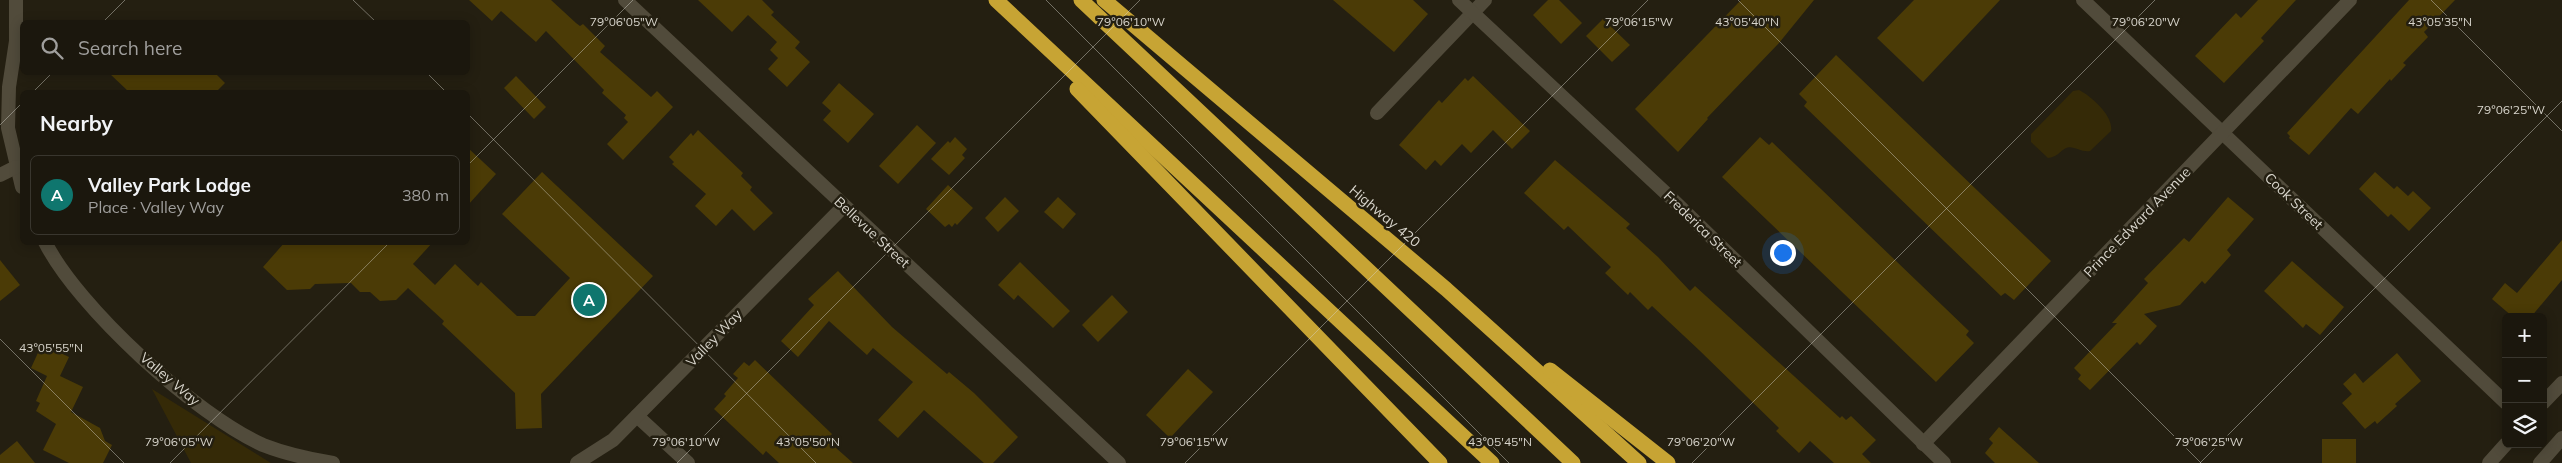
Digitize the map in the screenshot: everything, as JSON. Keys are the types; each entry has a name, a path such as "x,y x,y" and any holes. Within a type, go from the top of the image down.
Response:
{"highway":[{"path":"991,0 1440,463"},
{"path":"996,0 1492,463"},
{"path":"1081,0 1573,463"},
{"name":"Highway 420","path":"1104,0 1446,289 1639,463"},
{"path":"1446,289 1668,463"}],"street":[{"path":"16,0 16,41 8,87 8,128 20,180"},
{"name":"Bellevue Street","path":"625,0 1119,463"},
{"name":"Frederica Street","path":"1459,0 1671,198 1944,463"},
{"path":"1377,113 1485,0"},
{"name":"Cook Street","path":"2083,0 2502,399"},
{"name":"Prince Edward Avenue","path":"1923,444 2350,0"},
{"path":"0,175 16,167"},
{"name":"Valley Way","path":"577,463 613,440 844,206"},
{"name":"Valley Way","path":"47,245 74,286 122,337 170,383 226,424 263,444 299,457 333,463"},
{"path":"2547,399 2562,384"},
{"path":"637,416 688,463"},
{"path":"2540,463 2548,444 2562,438"},
{"path":"2489,463 2502,448"}],"shaded area":[{"path":"2079,90 2101,107 2109,119 2111,131 2090,151 2069,147 2054,157 2048,158 2031,142 2031,134 2073,91"},
{"path":"152,389 271,463 191,463"}],"building":[{"path":"469,0 551,0 580,26 583,24 605,46 600,52 651,97 657,91 673,107 623,160 607,144 628,122 624,118 626,115 602,93 604,90 546,31 536,42 501,11 492,21"},
{"path":"698,0 762,0 774,12 771,15 800,42 795,48 810,62 787,87 768,69 778,58 770,50 777,42 748,15 732,32"},
{"path":"1333,0 1413,0 1428,14 1394,52"},
{"path":"1548,0 1559,0 1582,23 1561,44 1533,15"},
{"path":"1741,0 1814,0 1779,43 1707,118 1678,152 1635,109"},
{"path":"1914,0 2000,0 1923,82 1877,38"},
{"path":"2258,0 2296,0 2261,38 2264,41 2224,83 2195,56 2236,13 2241,18"},
{"path":"2409,0 2455,0 2424,32 2428,37 2403,63 2406,65 2391,81 2390,79 2358,114 2351,108 2309,155 2289,138 2290,136 2287,133"},
{"path":"1603,19 1630,45 1612,62 1586,36"},
{"path":"1836,55 2051,261 2014,300 2005,293 2001,296 1804,106 1807,102 1799,94"},
{"path":"111,75 217,75 225,83 218,90 127,90"},
{"path":"516,76 546,107 534,119 504,88"},
{"path":"1473,76 1530,131 1512,149 1493,130 1471,153 1462,144 1441,166 1435,160 1426,170 1399,145 1439,100 1442,103 1465,78 1468,81"},
{"path":"839,83 874,114 848,143 823,120 831,111 822,103"},
{"path":"917,125 936,143 898,184 879,166"},
{"path":"698,130 743,173 741,176 752,187 750,190 773,213 754,231 732,209 716,226 695,206 706,194 672,164 674,162 669,157 691,133 693,136"},
{"path":"955,137 967,149 962,155 965,158 949,175 931,159 948,141 950,143"},
{"path":"1760,137 1769,145 1772,142 1969,331 1966,335 1974,343 1936,382 1722,177"},
{"path":"470,150 496,174 470,203"},
{"path":"1555,160 1630,224 1626,228 1658,257 1690,291 1695,286 1840,418 1842,416 1846,420 1851,416 1876,440 1862,454 1871,463 1834,463 1810,441 1799,453 1776,431 1779,428 1652,306 1648,310 1630,292 1628,295 1605,273 1611,267 1568,226 1564,230 1524,193"},
{"path":"542,172 653,276 541,394 542,428 516,429 515,393 442,324 444,321 408,288 396,300 380,301 370,292 360,292 351,283 315,284 310,289 287,290 263,267 282,245 430,245 413,264 435,285 455,264 478,286 481,282 517,316 535,316 570,278 502,214"},
{"path":"2375,172 2394,189 2397,186 2408,196 2413,191 2431,208 2409,231 2391,214 2388,217 2359,189"},
{"path":"948,185 973,208 957,225 955,223 952,227 949,224 945,227 926,209"},
{"path":"1005,197 1019,211 998,232 985,218"},
{"path":"1058,197 1076,214 1063,229 1044,212"},
{"path":"2228,197 2254,219 2227,250 2231,255 2205,284 2202,281 2180,305 2144,314 2157,326 2140,345 2137,342 2090,390 2078,379 2081,375 2074,368 2117,323 2112,323 2148,283 2144,279 2184,238 2189,242"},
{"path":"2562,240 2562,280 2534,313 2508,313 2492,299 2505,283 2517,293"},
{"path":"0,260 20,285 0,301"},
{"path":"2292,261 2344,307 2320,335 2306,324 2303,328 2264,291"},
{"path":"1020,262 1070,311 1053,328 1018,295 1014,300 998,285"},
{"path":"838,271 892,327 947,374 949,372 974,393 1018,437 993,463 984,463 924,410 898,438 878,420 913,382 873,348 867,355 829,321 798,357 781,341 814,305 808,299"},
{"path":"1112,295 1128,312 1098,342 1082,325"},
{"path":"42,344 69,357 60,376 83,387 71,412 100,428 105,441 112,445 103,463 69,463 43,450 56,424 36,411 40,403 36,401 47,376 31,368"},
{"path":"2397,353 2421,381 2395,404 2397,406 2377,424 2375,421 2365,429 2342,403 2352,394 2343,384 2355,373 2363,383"},
{"path":"755,360 832,434 827,440 853,463 779,463 766,451 763,455 714,409 726,396 724,394 738,378 733,374 744,362 749,366"},
{"path":"1188,369 1213,392 1170,438 1146,415"},
{"path":"1999,427 2039,463 1995,463 1985,453 1993,443 1989,439"},
{"path":"2322,439 2356,439 2356,463 2322,463"},
{"path":"17,441 35,463 0,463 0,455"}],"place":[{"name":"Valley Park Lodge","path":"589,300"}]}
